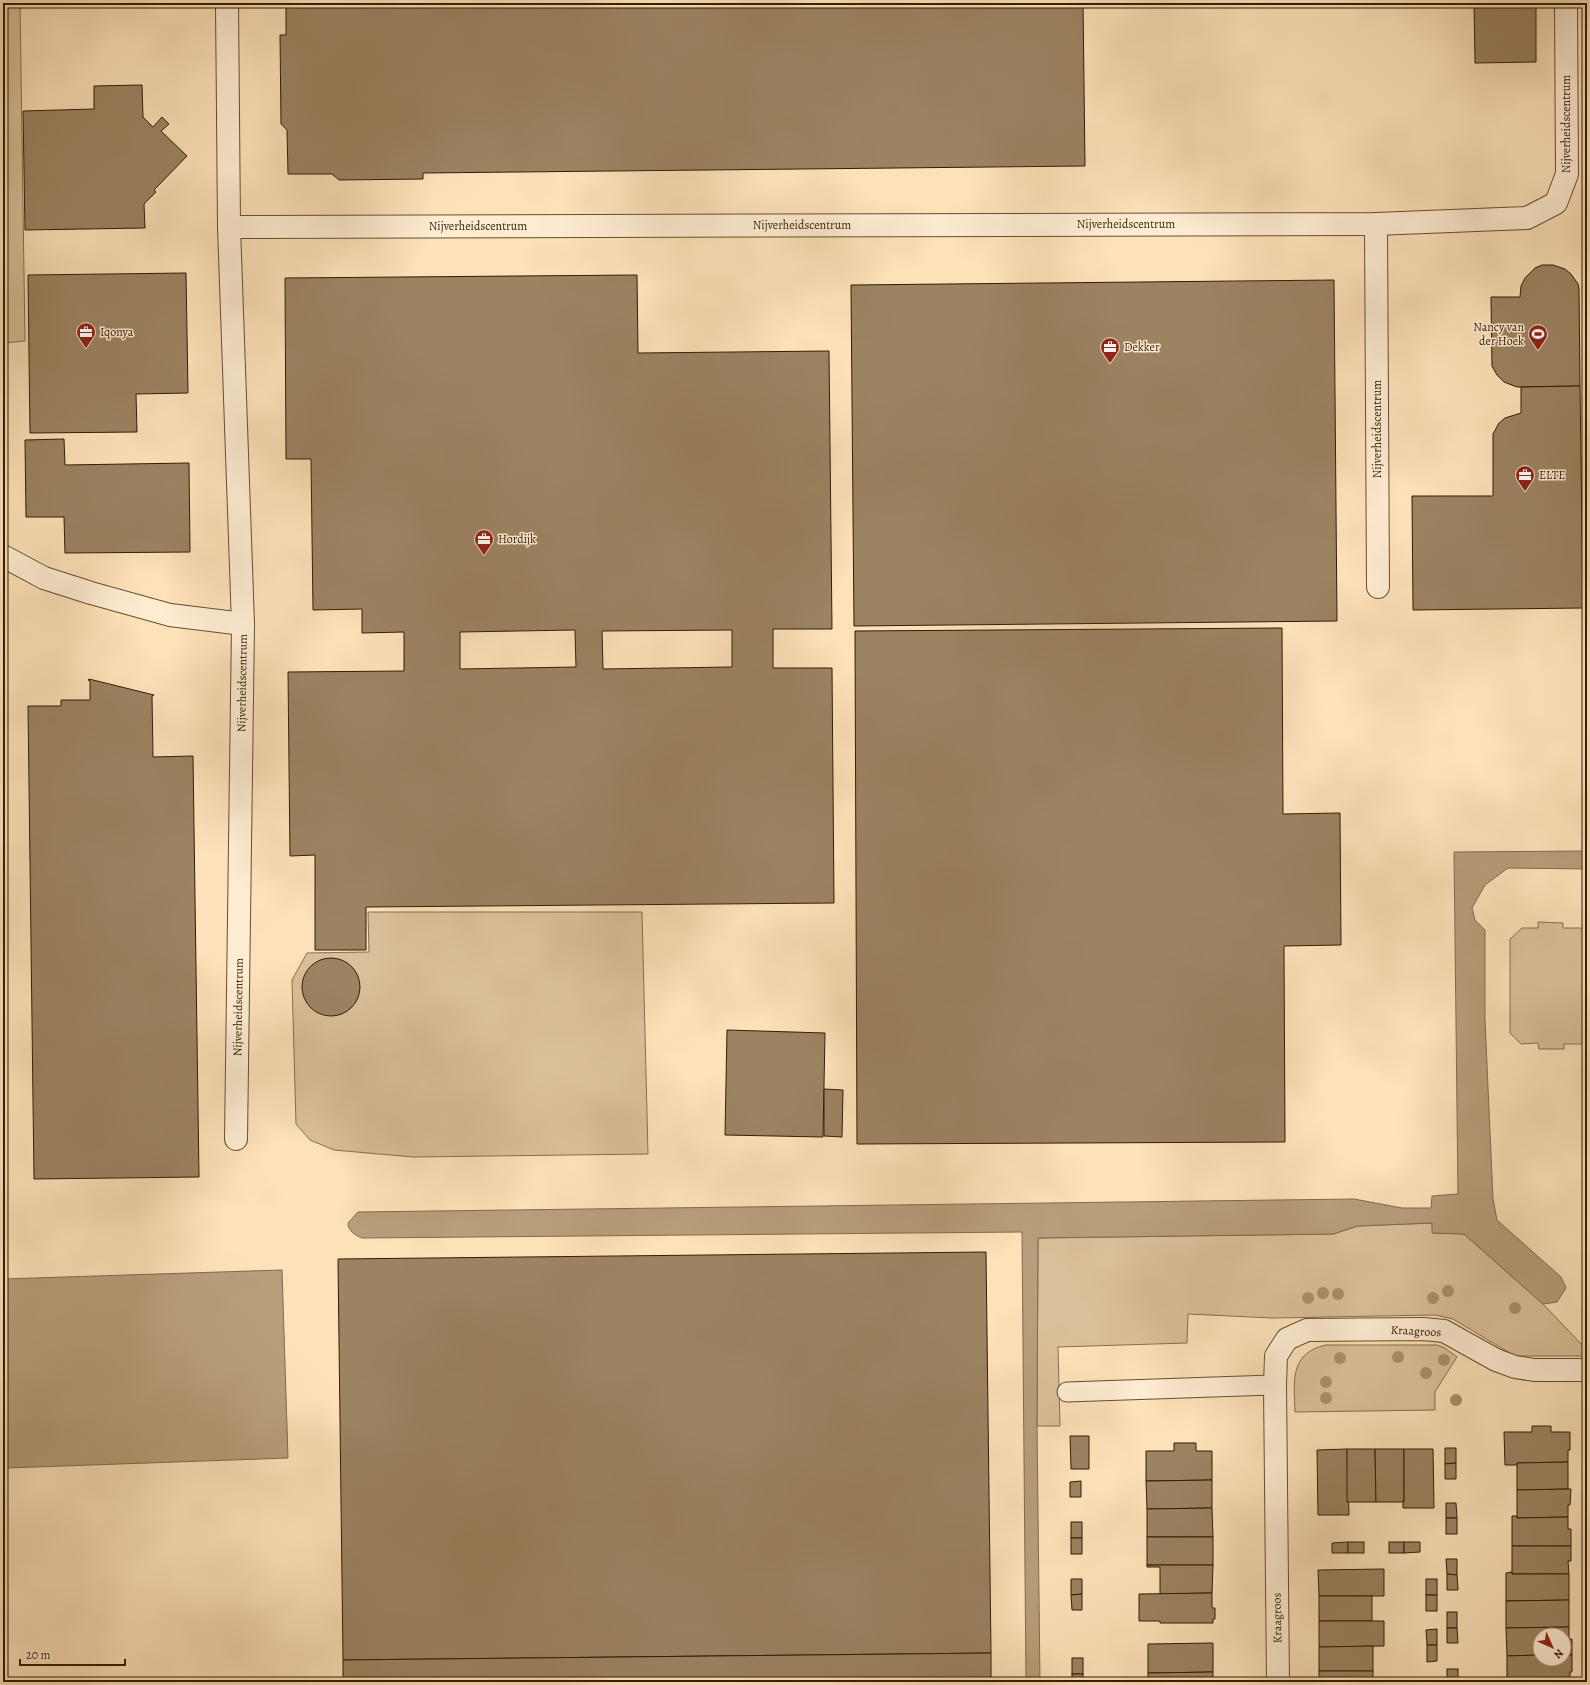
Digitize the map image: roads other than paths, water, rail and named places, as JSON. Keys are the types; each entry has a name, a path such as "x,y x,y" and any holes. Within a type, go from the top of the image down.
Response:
{"street":[{"name":"Nijverheidscentrum","path":"227,3 229,227 243,624 236,1139"},
{"name":"Nijverheidscentrum","path":"229,227 1376,224 1527,218 1556,204 1568,174 1566,3"},
{"name":"Nijverheidscentrum","path":"1376,224 1378,587"},
{"path":"3,556 44,578 91,593 170,615 243,624"},
{"name":"Kraagroos","path":"1278,1682 1275,1385 1276,1356 1287,1339 1307,1330 1423,1329 1444,1331 1496,1360 1515,1367 1534,1370 1587,1370"}],"lane":[{"path":"1067,1392 1275,1385"}],"place":[{"name":"Iqonya","path":"86,349"},
{"name":"Nancy van der Hoek","path":"1538,351"},
{"name":"Dekker","path":"1110,364"},
{"name":"ELTE","path":"1525,492"},
{"name":"Hordijk","path":"484,556"}]}
